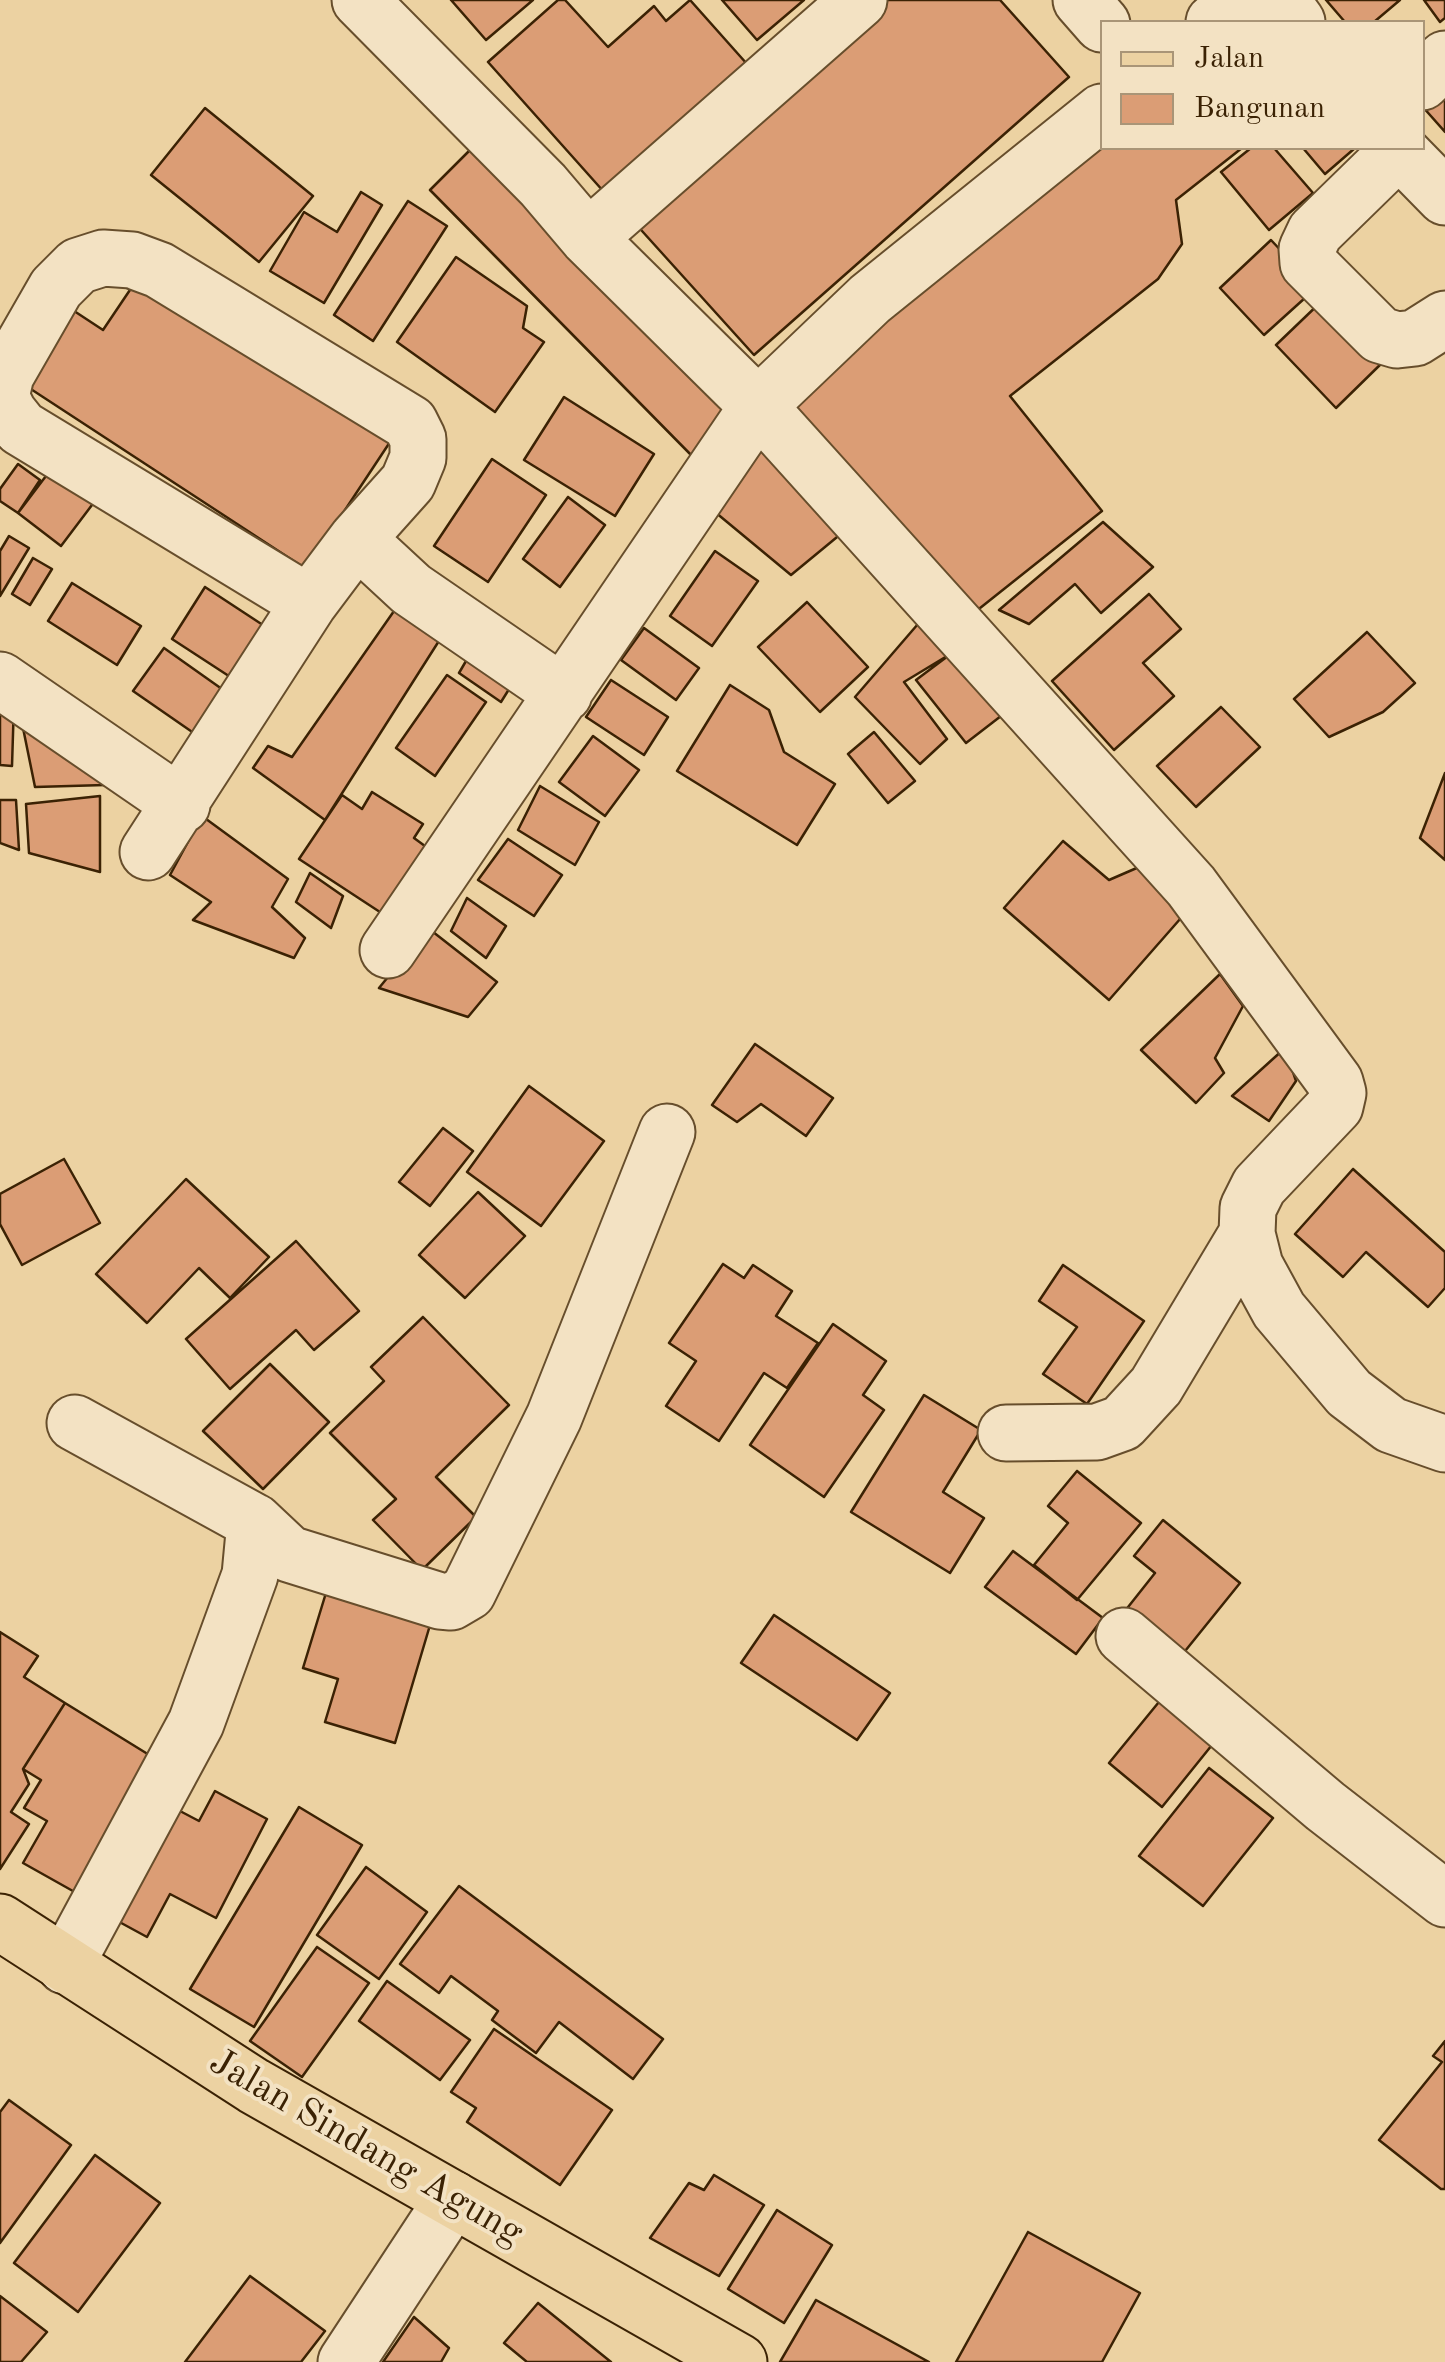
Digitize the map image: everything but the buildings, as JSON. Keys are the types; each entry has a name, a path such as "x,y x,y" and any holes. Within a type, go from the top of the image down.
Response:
{"main road":[{"name":"Jalan Sindang Agung","path":"0,1922 254,2086 735,2361"}],"street":[{"path":"360,0 543,186 588,238 758,406 1190,886 1335,1082 1335,1106 1258,1186 1248,1208 1247,1234 1255,1266 1279,1310 1349,1393 1392,1425 1445,1444"},
{"path":"588,238 859,0"},
{"path":"1217,20 1242,0"},
{"path":"1425,79 1445,60"},
{"path":"388,950 758,406 870,300 1100,114"},
{"path":"1397,150 1314,232 1307,250 1308,263 1380,335 1397,340 1415,338 1445,319"},
{"path":"1399,150 1445,197"},
{"path":"148,852 182,806 309,603 408,482 418,458 418,438 410,423 159,270 132,260 102,258 78,266 56,288 6,375 2,397 8,413 21,428 309,603"},
{"path":"357,540 411,589 564,694"},
{"path":"0,680 182,806"},
{"path":"76,1423 255,1522 289,1554 450,1602 468,1592 554,1417 667,1132"},
{"path":"1006,1433 1096,1432 1122,1424 1156,1386 1247,1234"},
{"path":"65,1966 196,1723 250,1575 255,1522"},
{"path":"1124,1636 1325,1806 1445,1898"},
{"path":"346,2362 453,2198"}]}
